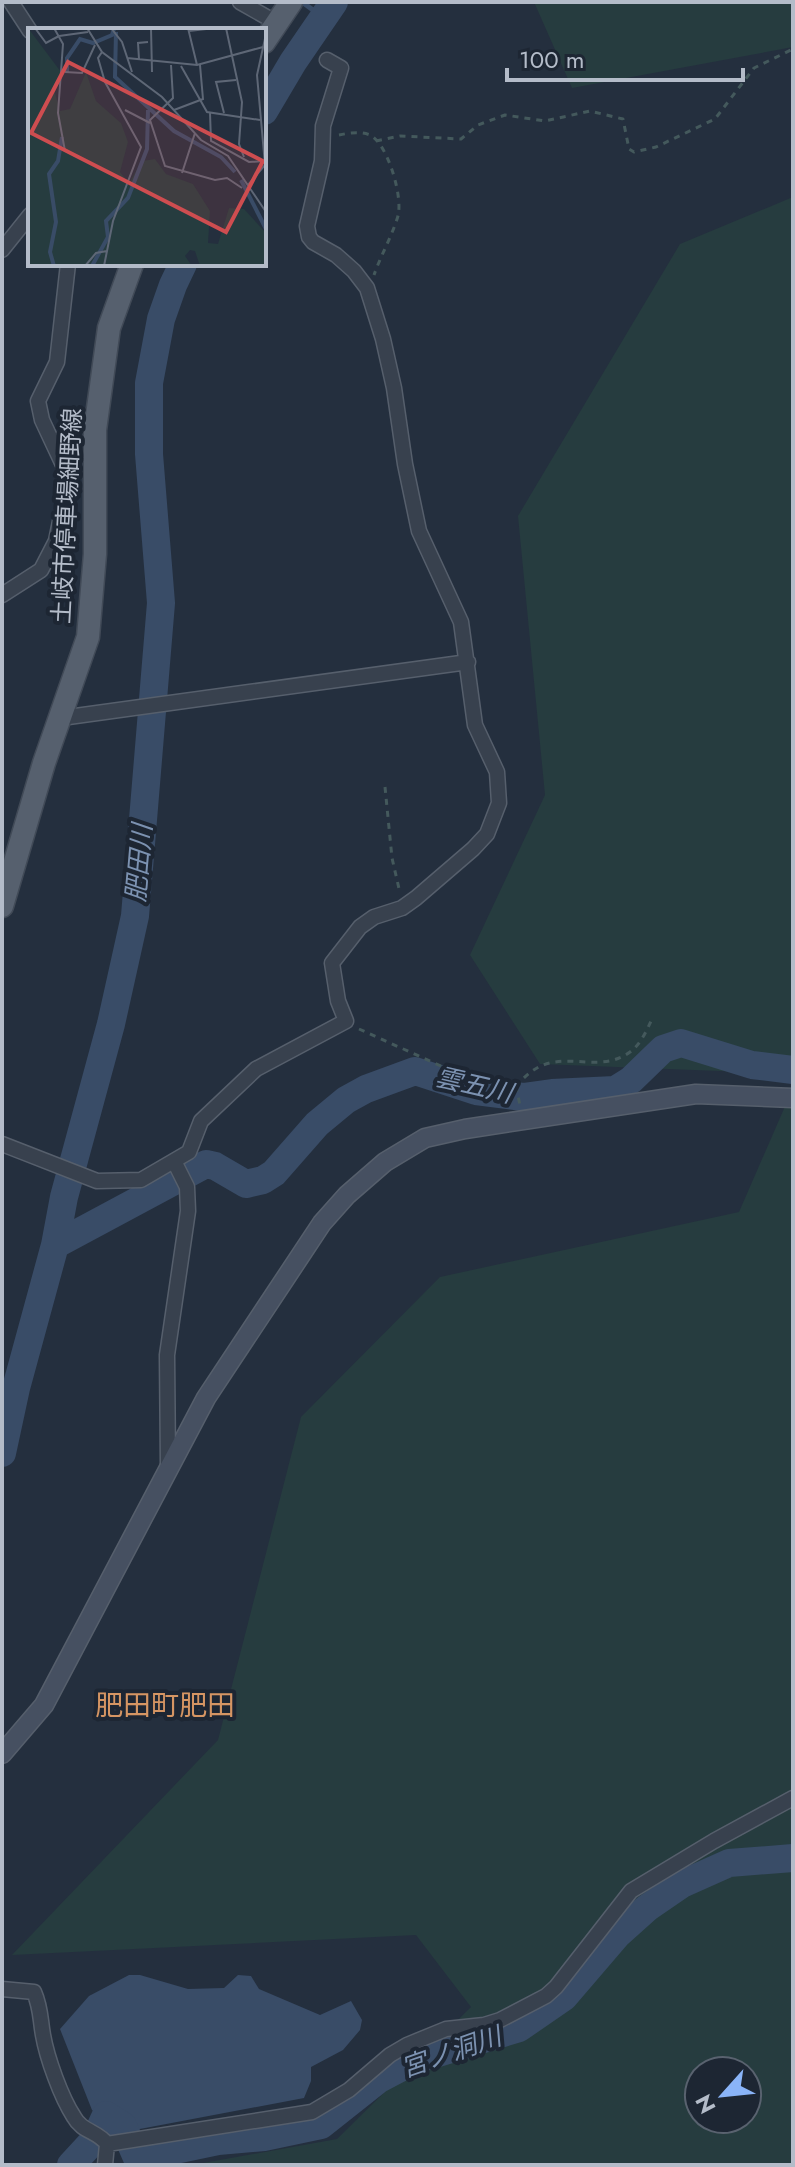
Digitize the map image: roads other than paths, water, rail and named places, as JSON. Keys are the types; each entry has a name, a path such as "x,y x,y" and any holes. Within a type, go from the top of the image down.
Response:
{"main road":[{"path":"266,39 291,2"},
{"name":"土岐市停車場細野線","path":"2,906 44,763 88,637 95,554 97,417 109,328 131,266"}],"street":[{"path":"11,2 28,28"},
{"path":"240,2 277,23"},
{"path":"2,1144 97,1181 141,1180 175,1164 189,1152 201,1121 256,1069 346,1021 338,1001 332,963 360,927 374,917 405,906 487,834 499,803 497,772 475,725 461,622 419,531 394,388 367,288 336,255 309,237 307,226 322,161 326,111 341,68 327,60"},
{"path":"2,250 28,218"},
{"path":"2,595 41,570 56,541 65,497 64,467 42,420 38,401 57,362 68,266"},
{"path":"61,718 468,662"},
{"path":"2,1754 44,1705 206,1398 322,1223 347,1195 385,1162 425,1138 522,1121 696,1094 793,1098"},
{"path":"168,1466 167,1355 188,1211 187,1187 175,1164"},
{"path":"107,2144 312,2112 349,2090 390,2055 407,2045 446,2029 500,2020 546,1996 556,1987 631,1891 793,1798"},
{"path":"2,1989 34,1992 41,2009 43,2036 67,2106 84,2130 103,2138 107,2144 105,2165"}],"water":[{"path":"129,1975 140,1975 188,1989 224,1988 238,1975 251,1976 259,1989 320,2015 351,2001 362,2020 360,2030 343,2050 311,2067 311,2081 304,2098 124,2132 92,2110 60,2029 89,1996"}],"waterway":[{"path":"302,2 324,18"},
{"name":"肥田川","path":"266,108 334,2"},
{"name":"肥田川","path":"2,1453 16,1388 55,1245 64,1197 111,1024 135,916 161,603 149,454 149,383 161,319 182,266"},
{"name":"雲五川","path":"55,1245 206,1164 246,1184 263,1180 274,1173 317,1124 346,1100 415,1071 476,1091 523,1097 615,1090 631,1080 663,1049 681,1043 752,1065 793,1070"},
{"name":"宮ノ洞川","path":"71,2165 95,2139 106,2115 123,2126 137,2158 218,2141 264,2137 321,2125 379,2079 415,2060 519,2028 564,1997 618,1934 647,1908 682,1884 729,1863 793,1858"}],"district":[{"name":"肥田町肥田","path":"165,1705"}]}
